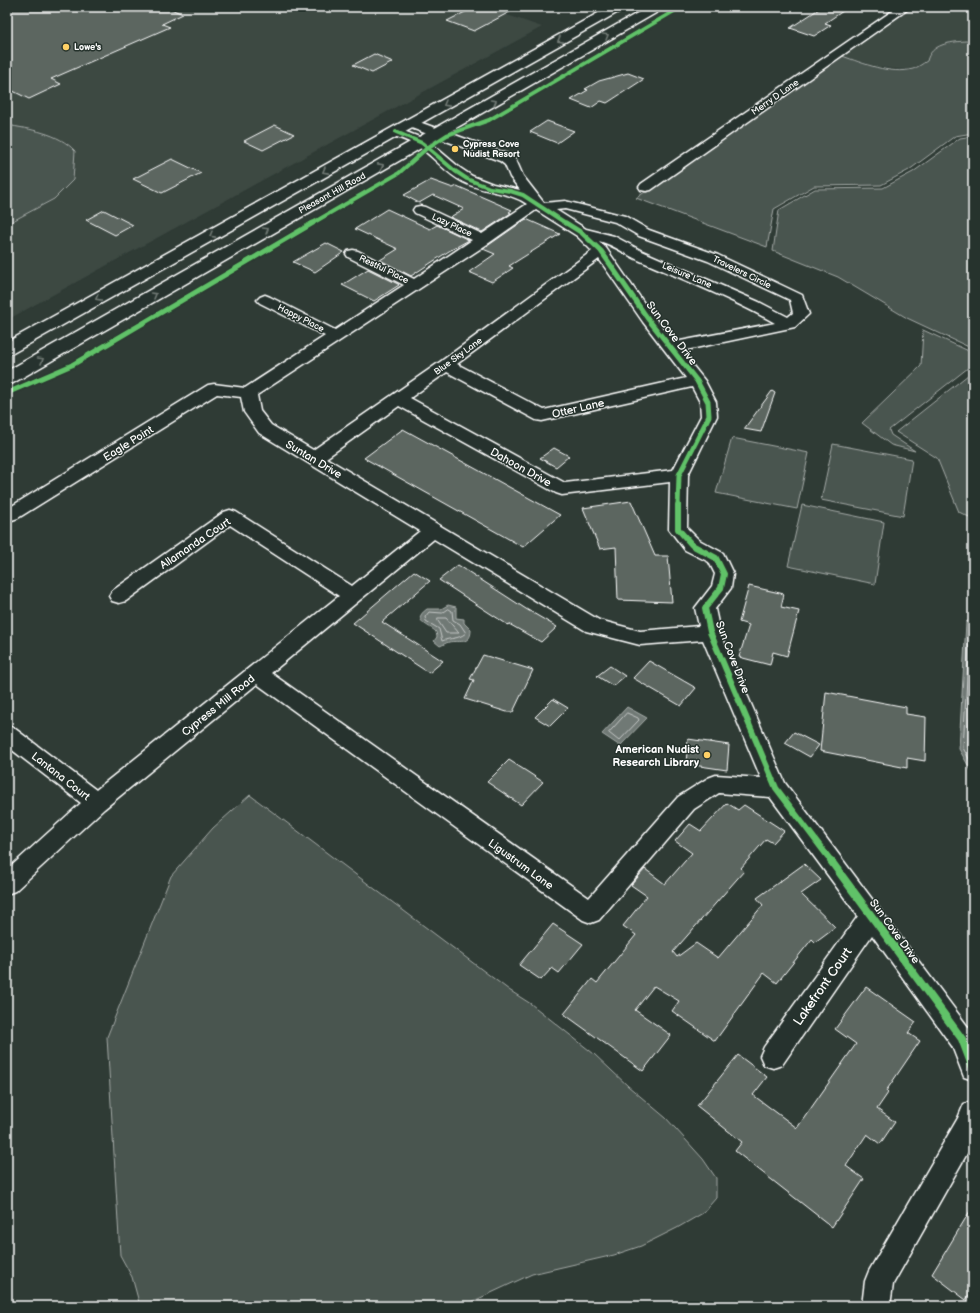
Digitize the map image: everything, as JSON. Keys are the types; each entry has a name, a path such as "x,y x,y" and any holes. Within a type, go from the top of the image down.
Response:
{"main road":[{"path":"7,349 618,7"},
{"name":"Pleasant Hill Road","path":"7,379 332,192 440,133 657,7"}],"street":[{"name":"Merry D Lane","path":"646,187 905,7"},
{"name":"Sun Cove Drive","path":"411,123 505,158 511,163 517,177 539,205"},
{"name":"Sun Cove Drive","path":"396,132 422,143 455,172 467,179 483,185 510,190 523,195 582,232 601,251 648,319 697,381 708,402 709,416 679,475 678,529 692,545 716,558 724,574 722,588 706,608 710,632 776,788 962,1039 973,1068"},
{"path":"483,185 504,181 515,172"},
{"path":"248,393 539,205"},
{"name":"Travelers Circle","path":"539,205 565,205 620,219 644,232 714,258 797,298 801,314 789,324"},
{"name":"Lazy Place","path":"420,210 484,240"},
{"name":"Leisure Lane","path":"582,232 609,239 637,254 754,305 789,324"},
{"name":"Blue Sky Lane","path":"313,458 446,365 601,251"},
{"name":"Restful Place","path":"353,254 415,285"},
{"name":"Happy Place","path":"265,300 336,336"},
{"path":"671,348 789,324"},
{"name":"Otter Lane","path":"446,365 542,416 697,381"},
{"name":"Eagle Point","path":"12,514 214,389 248,393"},
{"name":"Suntan Drive","path":"248,393 252,412 266,429 593,626 640,638 710,632"},
{"name":"Dahoon Drive","path":"398,399 562,489 679,475"},
{"name":"Allamanda Court","path":"119,596 230,516 352,595"},
{"name":"Cypress Mill Road","path":"7,884 96,803 433,530"},
{"name":"Ligustrum Lane","path":"256,674 590,913 686,803 716,784 776,788"},
{"name":"Lantana Court","path":"7,734 96,803"},
{"name":"Lakefront Court","path":"773,1056 872,916"},
{"path":"876,1306 879,1281 968,1126 973,1113"}],"shaded area":[{"path":"7,7 484,7 542,27 7,320 7,224 54,199 68,143 33,129 7,125"},
{"path":"912,7 973,7 973,42 966,41 914,68 905,70 877,67 842,56"},
{"path":"966,41 973,42 973,133 955,136 909,170 881,185 814,186 774,209 767,247 636,198 647,192 842,56 868,65 886,69 913,69 927,61 929,55 937,47 948,43"},
{"path":"7,125 34,130 52,136 61,140 75,151 73,180 54,199 7,224"},
{"path":"973,136 973,349 907,318 838,277 773,251 779,210 815,189 883,188 913,172 960,138"},
{"path":"923,330 973,353 973,364 889,430 891,435 915,451 891,445 862,423 921,366"},
{"path":"973,371 973,519 959,512 937,458 896,432"},
{"path":"732,438 809,453 797,509 716,493"},
{"path":"833,444 912,459 903,516 821,500"},
{"path":"802,505 884,522 875,584 788,566"},
{"path":"250,795 509,990 531,1004 594,1054 628,1086 666,1118 703,1159 716,1178 716,1198 703,1213 641,1246 614,1255 532,1274 463,1306 140,1306 132,1277 120,1255 107,1037 171,876 213,828"}],"water":[{"path":"448,605 456,607 456,618 464,619 464,623 471,630 469,638 466,640 449,642 440,646 434,641 437,637 436,632 423,622 420,617 427,609 441,609"},
{"path":"973,618 973,774 959,749 966,622"},
{"path":"627,707 647,718 620,746 602,734"}],"building":[{"name":"Lowe's","path":"7,7 166,7 183,14 162,24 170,27 51,79 61,84 29,99 7,88"},
{"path":"475,7 519,7 474,31 447,21"},
{"path":"822,7 849,7 825,23 831,25 814,36 790,28"},
{"path":"374,54 393,62 372,73 353,65"},
{"path":"628,73 644,79 607,103 601,101 591,108 571,100 588,90 585,89 599,81"},
{"path":"547,121 574,131 557,143 530,132"},
{"path":"275,125 294,134 263,150 244,141"},
{"path":"172,159 201,173 162,193 133,179"},
{"path":"431,180 453,188 457,186 512,210 509,212 511,213 482,232 450,217 464,209 433,195 419,203 404,195"},
{"path":"387,209 430,229 437,225 469,240 449,251 411,276 380,260 398,249 355,229"},
{"path":"104,210 133,225 115,235 86,220"},
{"path":"526,219 560,234 509,266 513,268 492,282 469,272 495,254 483,249"},
{"path":"326,243 344,252 315,272 293,262"},
{"path":"368,269 399,285 374,301 342,285"},
{"path":"772,391 775,393 761,432 744,429"},
{"path":"403,429 560,515 523,547 364,458"},
{"path":"554,448 569,456 556,467 540,458"},
{"path":"631,501 655,556 668,556 672,602 618,600 616,547 600,549 583,508"},
{"path":"458,565 557,627 541,642 509,624 508,625 439,580"},
{"path":"414,571 430,581 382,622 443,661 429,673 353,623"},
{"path":"749,586 784,594 781,607 799,611 787,656 773,652 770,665 739,657 749,625 739,622"},
{"path":"483,655 533,670 513,712 507,712 465,699 474,680 470,679"},
{"path":"649,661 696,688 681,706 633,678"},
{"path":"610,666 625,676 613,686 597,676"},
{"path":"826,692 906,707 906,714 926,717 925,761 907,758 907,768 820,751"},
{"path":"553,699 568,708 550,726 535,717"},
{"path":"794,732 819,745 810,757 785,743"},
{"path":"688,739 729,745 727,770 686,764"},
{"path":"509,760 543,782 521,805 487,782"},
{"path":"727,803 738,810 744,805 784,831 773,843 766,839 741,868 744,871 673,952 677,957 696,943 718,958 763,905 757,898 804,864 821,880 801,894 835,927 815,942 812,939 777,983 764,973 715,1041 672,1011 679,1001 654,986 635,1010 671,1035 643,1071 564,1014 592,979 597,983 636,935 623,926 647,896 631,885 645,869 665,884 692,853 675,841 690,824 701,831"},
{"path":"553,924 583,944 559,973 552,968 541,980 519,965"},
{"path":"866,987 916,1022 908,1033 920,1041 886,1091 888,1093 877,1109 895,1122 880,1144 867,1134 846,1166 864,1179 832,1227 735,1151 742,1142 697,1106 738,1055 767,1077 753,1095 797,1128 856,1044 835,1029"},
{"path":"973,1206 973,1288 966,1300 932,1274"}],"cycle path":[{"path":"7,393 72,365 399,173 427,148 447,135 489,120 681,7"},
{"path":"396,132 422,143 455,171 467,179 490,188 510,191 523,195 582,233 601,251 648,319 697,381 708,402 709,416 679,475 678,529 692,545 716,558 724,574 721,588 705,608 710,632 776,788 962,1039 973,1068"}],"place":[{"name":"Lowe's","path":"66,47"},
{"name":"Cypress Cove Nudist Resort","path":"455,149"},
{"name":"American Nudist Research Library","path":"707,755"}]}
